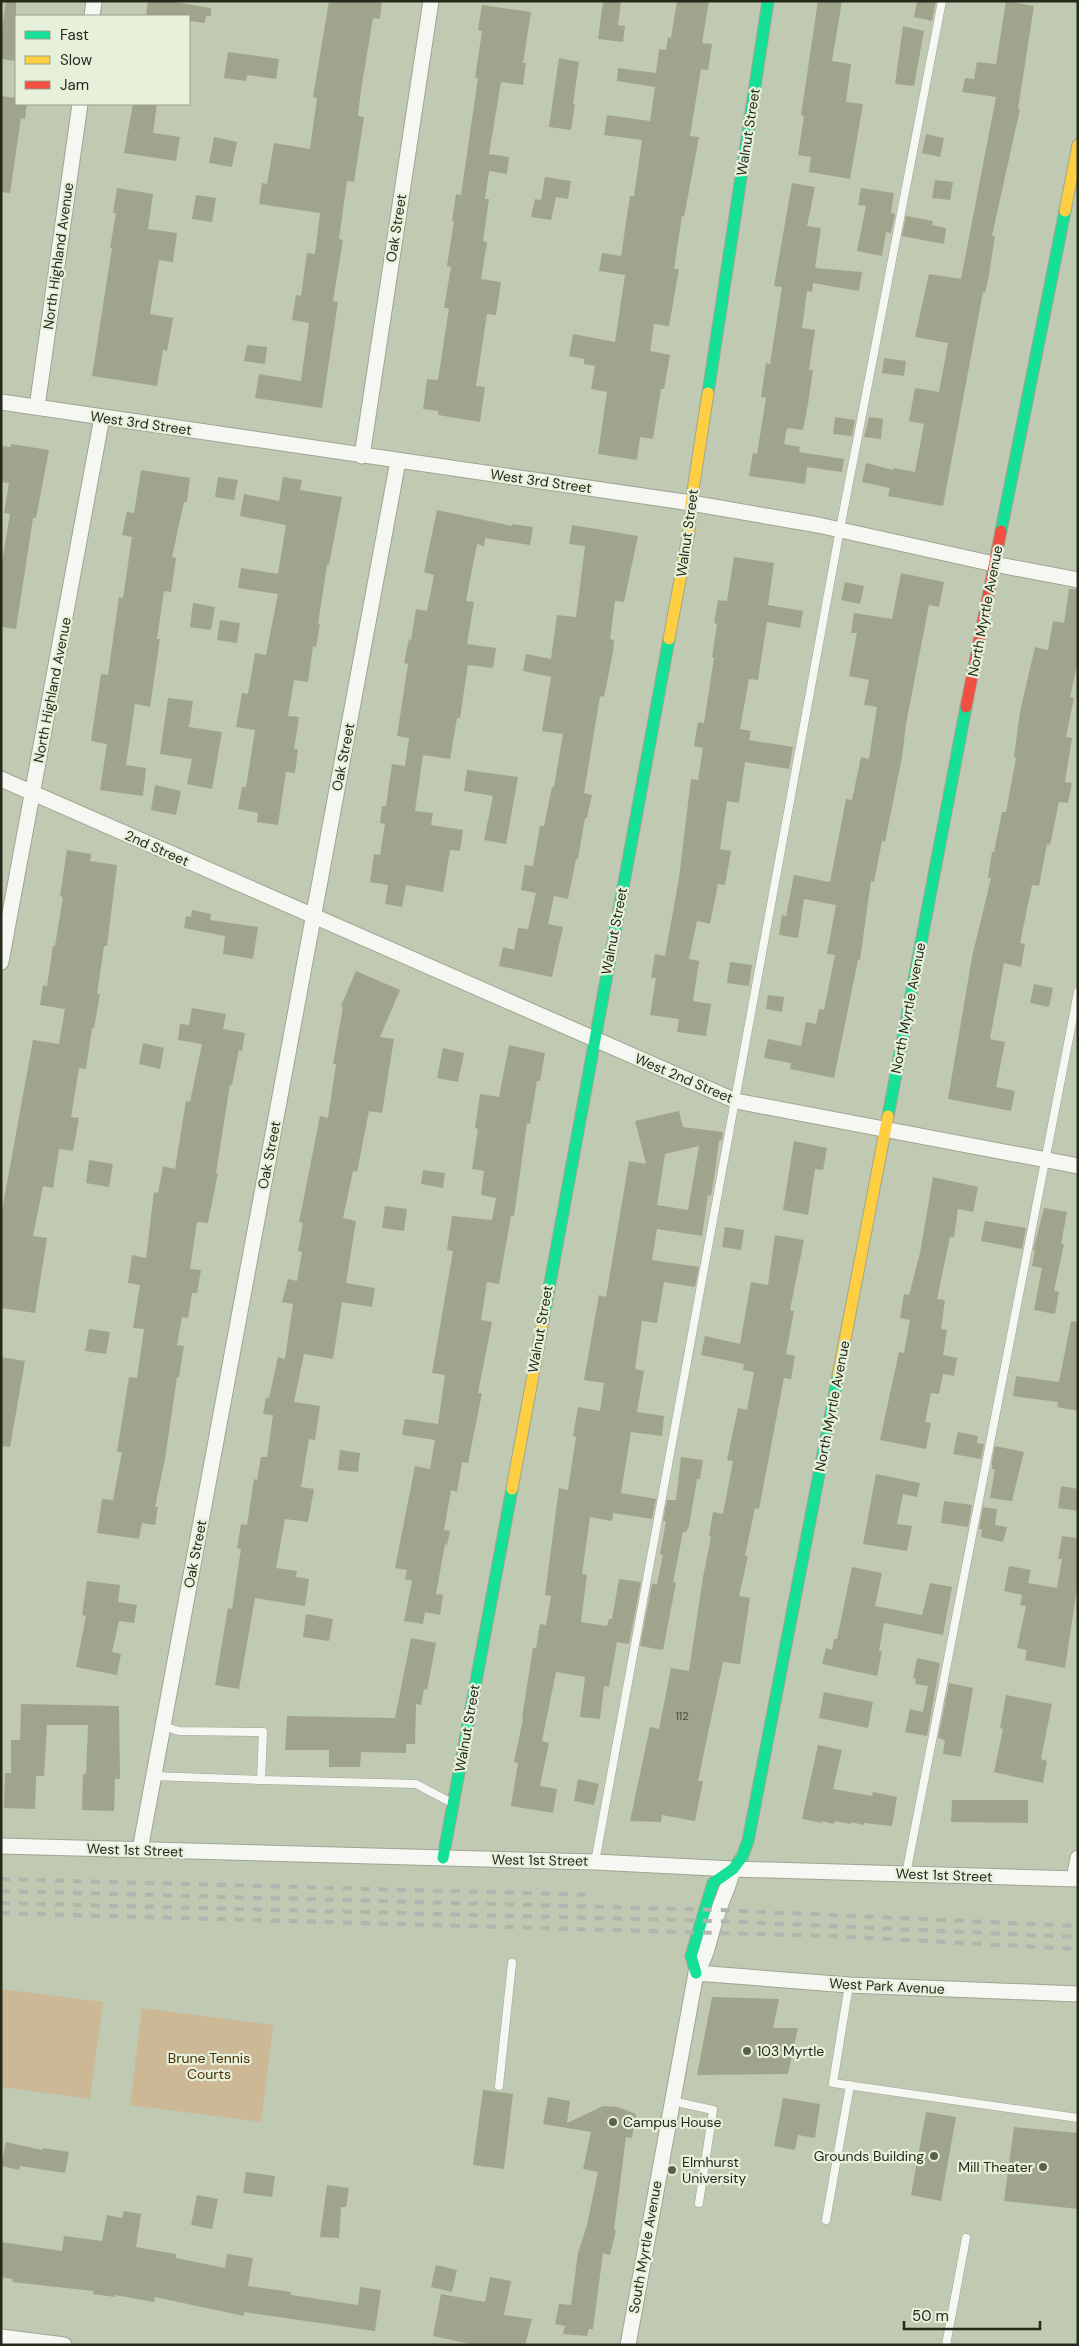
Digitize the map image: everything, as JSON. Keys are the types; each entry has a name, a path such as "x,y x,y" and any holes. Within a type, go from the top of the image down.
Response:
{"street":[{"path":"92,15 94,1"},
{"name":"Oak Street","path":"362,456 431,1"},
{"name":"Walnut Street","path":"443,1858 689,532 691,503 768,1"},
{"name":"North Highland Avenue","path":"36,408 80,105"},
{"name":"North Myrtle Avenue","path":"733,1869 742,1857 748,1841 994,564 1078,145"},
{"name":"West 3rd Street","path":"1,402 691,503 840,529 994,564 1078,580"},
{"name":"North Highland Avenue","path":"1,962 102,417"},
{"name":"Oak Street","path":"140,1850 398,461"},
{"name":"2nd Street","path":"1,779 314,916"},
{"name":"West 2nd Street","path":"314,916 736,1101 1078,1166"},
{"name":"West 1st Street","path":"1,1846 596,1862 733,1869 1076,1879"},
{"path":"1076,1879 1078,1858"},
{"name":"South Myrtle Avenue","path":"628,2345 696,1973 706,1956 715,1921 729,1886 733,1869"},
{"name":"West Park Avenue","path":"696,1973 849,1985 1078,1994"},
{"path":"1,2337 64,2345"}],"lane":[{"path":"596,1862 840,529 942,1"},
{"path":"906,1874 1078,992"},
{"path":"163,1726 179,1732 263,1732 261,1780"},
{"path":"153,1776 416,1784 453,1804"},
{"path":"499,2086 512,1963"},
{"path":"849,1985 833,2084 1078,2118"},
{"path":"826,2220 850,2085"},
{"path":"672,2101 713,2110 699,2203"},
{"path":"946,2345 966,2238"}],"green space":[{"path":"1,1989 103,2002 90,2099 1,2087"},
{"name":"Brune Tennis Courts","path":"142,2008 273,2025 261,2122 130,2105"}],"building":[{"path":"6,1 16,1 15,61 1,59 1,36"},
{"path":"148,1 169,1 211,8 211,16 206,16 205,23 190,21 190,15 146,15"},
{"path":"329,1 382,1 380,19 373,18 361,90 358,116 364,117 354,182 347,181 339,239 343,240 333,301 338,302 322,408 255,398 259,374 301,381 309,323 292,320 296,295 301,296 307,253 315,254 320,213 259,204 262,183 267,184 274,143 310,149 317,98 313,97"},
{"path":"603,1 621,1 618,25 625,26 623,42 598,39"},
{"path":"677,1 709,1 702,43 712,44 708,70 701,69 690,136 699,137 684,217 682,216 674,269 679,269 669,326 654,324 650,351 670,355 664,389 661,389 653,439 640,437 637,460 598,454 607,392 591,389 595,366 584,364 584,359 569,356 573,334 615,342 625,275 599,271 602,253 621,256 630,196 634,196 642,140 604,135 607,115 650,121 655,87 617,81 618,68 656,73 659,49 666,50 668,37 671,38"},
{"path":"818,1 842,1 832,61 851,64 846,102 863,104 850,179 809,172 811,157 798,155 804,116 801,115"},
{"path":"917,1 936,1 932,21 914,17"},
{"path":"1006,1 1034,6 1018,109 1020,109 992,236 995,236 989,275 985,293 983,292 943,506 888,496 890,488 862,482 866,463 893,470 894,468 915,472 924,424 909,421 915,388 939,392 948,343 915,337 929,274 961,279 996,97 962,92 965,78 974,79 977,62 996,64"},
{"path":"482,5 531,12 523,63 526,63 523,85 501,82 489,154 509,157 507,174 489,171 485,199 489,199 483,241 487,242 481,279 501,282 496,315 487,314 476,386 485,387 480,422 438,415 438,411 423,409 427,379 438,380 449,308 444,308 451,267 447,266 456,194 461,195 478,78 475,78 482,31 478,30"},
{"path":"903,26 924,31 914,86 895,84"},
{"path":"228,52 279,59 276,79 247,75 246,81 224,78"},
{"path":"559,58 579,62 571,130 549,127"},
{"path":"1,96 15,98 15,105 27,105 25,119 21,118 10,193 1,192"},
{"path":"133,105 157,105 153,133 180,137 176,161 124,153"},
{"path":"926,134 944,138 940,157 922,153"},
{"path":"214,137 237,142 232,167 209,163"},
{"path":"545,177 571,181 568,199 556,197 551,220 531,217 535,199 541,200"},
{"path":"935,180 953,182 950,200 932,198"},
{"path":"792,183 815,187 807,226 821,228 815,268 862,272 859,291 813,283 812,292 807,291 802,328 815,330 809,370 813,370 808,404 803,430 787,428 784,444 800,447 799,452 844,459 842,472 807,467 805,484 749,476 753,453 757,454 766,398 761,397 766,363 770,364 782,287 774,286"},
{"path":"117,188 153,194 148,229 177,233 173,262 159,260 150,314 173,318 167,351 163,350 157,386 92,376 112,248 110,248 116,213 113,213"},
{"path":"861,188 894,193 891,213 895,214 891,233 886,232 882,256 857,251 866,206 858,205"},
{"path":"196,195 216,198 212,222 192,219"},
{"path":"906,216 933,221 932,225 946,228 944,244 902,236"},
{"path":"247,345 267,347 265,364 244,361"},
{"path":"884,358 906,361 904,376 882,373"},
{"path":"835,417 855,420 852,436 833,434"},
{"path":"869,417 883,419 881,439 864,437"},
{"path":"11,444 49,450 36,518 33,518 16,629 1,627 1,568 10,514 4,513 9,483 1,482 1,446 11,447"},
{"path":"141,470 190,478 187,502 184,502 172,557 176,558 171,592 164,591 157,639 160,639 150,707 135,704 126,765 146,768 143,796 100,790 107,744 91,741 101,674 108,675 119,597 123,598 132,537 122,535 127,512 134,513"},
{"path":"218,477 238,480 234,500 215,497"},
{"path":"283,477 302,480 300,490 342,497 329,565 327,565 318,624 320,624 316,647 313,646 308,682 294,680 288,716 299,717 294,749 298,749 295,773 286,772 278,825 257,822 258,813 238,809 242,787 246,787 255,730 236,727 242,693 248,694 255,653 266,655 278,594 238,588 241,568 278,574 286,525 240,516 244,494 279,501"},
{"path":"437,510 512,526 512,524 533,527 530,545 485,538 484,546 477,544 466,601 474,602 467,644 496,648 493,668 468,665 460,718 457,718 450,759 423,755 415,811 433,813 431,825 463,830 460,851 450,850 443,892 406,885 402,907 385,904 388,885 370,882 374,854 380,855 385,824 380,823 382,806 386,806 392,764 405,766 409,738 397,736 408,664 404,663 409,639 411,640 416,609 427,611 434,575 424,572"},
{"path":"572,525 638,536 624,602 615,601 610,639 614,640 613,652 604,697 600,696 584,793 592,795 587,818 585,818 578,859 576,859 568,899 554,896 548,924 563,927 552,977 499,966 503,947 514,950 518,928 528,929 536,893 521,890 525,865 533,866 540,826 544,826 552,787 554,787 563,734 542,731 551,677 523,671 526,654 551,659 557,615 576,617 585,546 569,544"},
{"path":"734,557 774,563 768,605 803,611 800,628 767,622 758,680 749,679 740,729 751,731 749,740 793,747 789,769 745,762 739,803 727,801 720,849 731,851 725,885 718,884 710,924 697,921 689,959 699,961 693,1001 711,1004 706,1036 677,1032 679,1019 650,1015 656,978 651,978 655,954 665,956 679,878 691,779 698,780 703,748 694,746 698,722 704,723 714,658 712,657 717,624 714,623 718,600 727,601"},
{"path":"901,573 944,582 939,607 929,605 885,842 882,841 874,882 871,881 860,960 858,960 834,1078 790,1069 791,1063 764,1058 768,1039 801,1046 806,1022 816,1024 819,1009 824,1010 835,955 827,954 836,905 804,899 798,938 779,935 782,915 786,916 794,875 830,882 846,799 852,800 861,757 869,759 877,707 864,705 869,680 849,676 857,633 851,633 854,613 892,619"},
{"path":"845,582 864,586 860,604 841,600"},
{"path":"1069,589 1078,589 1078,662 1070,697 1074,698 1066,737 1072,738 1065,782 1072,783 1068,803 1059,802 1050,845 1047,844 1039,886 1032,885 1020,943 1025,944 1021,967 1004,963 990,1039 1005,1042 996,1087 1015,1091 1011,1111 948,1099 972,957 991,878 988,878 992,852 994,852 1002,812 1006,812 1016,758 1014,757 1020,712 1035,647 1048,650 1053,621 1064,623"},
{"path":"193,603 215,607 211,630 190,627"},
{"path":"220,620 240,623 237,643 217,640"},
{"path":"168,698 193,701 189,727 222,732 212,789 187,784 192,759 160,754"},
{"path":"467,770 518,777 506,844 484,840 493,796 464,791"},
{"path":"155,785 181,791 176,815 151,810"},
{"path":"67,850 91,854 90,861 117,865 107,946 104,946 97,994 100,994 94,1028 92,1028 86,1069 79,1068 71,1117 79,1118 73,1151 59,1149 53,1188 43,1186 33,1236 47,1238 35,1313 1,1308 1,1216 33,1040 59,1044 65,1009 40,1005 43,985 47,986 53,946 55,946 63,897 60,896"},
{"path":"192,910 211,914 210,920 258,927 253,959 223,954 225,936 184,928 186,916 191,917"},
{"path":"730,962 752,965 749,986 727,983"},
{"path":"356,971 400,990 380,1037 394,1039 382,1113 369,1111 357,1172 353,1171 343,1218 356,1221 346,1283 375,1288 372,1307 342,1302 333,1359 304,1354 294,1402 320,1406 315,1440 309,1439 301,1487 314,1489 308,1522 285,1519 276,1568 297,1571 296,1577 309,1579 305,1606 255,1598 239,1689 215,1685 228,1608 232,1609 241,1549 237,1548 241,1524 247,1525 254,1479 257,1480 261,1457 267,1457 273,1415 263,1414 266,1398 269,1398 278,1357 285,1359 293,1304 282,1302 288,1279 297,1281 302,1252 298,1251 303,1223 299,1222 320,1116 328,1118 336,1064 333,1064 343,1007 341,1006"},
{"path":"1034,984 1053,988 1049,1007 1030,1003"},
{"path":"768,995 784,997 782,1012 766,1009"},
{"path":"192,1008 226,1014 223,1029 245,1033 242,1051 239,1050 232,1085 230,1084 216,1173 218,1173 208,1223 197,1222 190,1269 201,1270 197,1293 192,1293 188,1318 182,1317 177,1345 184,1346 155,1507 158,1507 155,1525 142,1523 139,1539 97,1533 102,1499 113,1500 122,1452 117,1452 129,1377 137,1378 144,1329 133,1328 140,1285 128,1283 132,1255 146,1258 154,1192 158,1193 163,1166 175,1169 186,1101 190,1102 202,1044 178,1040 180,1024 189,1025"},
{"path":"143,1043 164,1048 160,1069 139,1064"},
{"path":"509,1045 545,1053 540,1081 537,1081 530,1124 527,1123 514,1216 511,1216 499,1284 487,1282 481,1320 492,1322 478,1393 482,1393 468,1463 462,1462 457,1492 451,1490 444,1530 450,1531 447,1545 445,1544 436,1594 443,1595 440,1615 425,1612 423,1624 404,1621 412,1581 405,1579 407,1570 395,1568 415,1466 430,1469 435,1440 402,1435 405,1419 438,1424 445,1375 432,1373 453,1251 447,1250 452,1216 492,1220 496,1198 481,1195 484,1171 472,1169 478,1129 475,1128 480,1094 499,1097"},
{"path":"443,1048 464,1053 458,1082 437,1078"},
{"path":"679,1111 683,1127 723,1132 722,1140 719,1141 711,1196 708,1195 702,1236 657,1229 652,1260 699,1267 695,1287 664,1282 657,1323 642,1321 635,1369 644,1371 637,1412 664,1416 662,1436 631,1432 621,1493 656,1499 652,1519 613,1513 612,1521 590,1517 582,1574 587,1575 581,1622 607,1626 609,1619 612,1619 619,1579 641,1582 629,1644 617,1642 609,1687 604,1686 600,1719 580,1717 585,1677 556,1672 542,1741 549,1743 540,1786 557,1789 553,1813 511,1806 518,1763 514,1762 523,1719 533,1648 536,1648 540,1624 546,1625 551,1596 545,1595 559,1488 568,1490 576,1437 573,1436 578,1407 600,1411 604,1383 584,1380 599,1295 606,1297 629,1161 646,1164 635,1121","holes":["699,1146 688,1210 657,1205 665,1154"]},
{"path":"794,1141 827,1148 823,1170 815,1169 808,1215 783,1210"},
{"path":"89,1160 113,1164 109,1187 86,1183"},
{"path":"423,1170 445,1173 443,1188 421,1184"},
{"path":"933,1177 978,1187 973,1212 958,1209 954,1237 950,1237 937,1299 945,1300 941,1329 947,1330 943,1355 957,1358 954,1376 943,1374 939,1394 931,1393 925,1422 931,1423 926,1449 880,1440 899,1352 904,1353 910,1320 900,1318 904,1294 909,1295 920,1253"},
{"path":"385,1206 407,1209 404,1231 382,1228"},
{"path":"1044,1208 1067,1212 1061,1244 1064,1244 1054,1291 1059,1292 1055,1314 1034,1310 1042,1268 1032,1266 1035,1251 1033,1251"},
{"path":"985,1221 1026,1228 1022,1249 981,1241"},
{"path":"725,1227 744,1230 741,1250 722,1247"},
{"path":"775,1235 804,1240 790,1310 794,1311 786,1354 795,1356 791,1379 784,1378 759,1509 755,1508 745,1556 748,1556 739,1596 750,1598 740,1664 723,1662 698,1781 703,1781 695,1821 662,1815 661,1822 630,1821 650,1727 659,1729 671,1668 689,1671 711,1537 709,1536 713,1512 723,1514 733,1461 727,1460 738,1408 747,1410 754,1372 743,1370 744,1364 701,1355 705,1336 740,1344 751,1282 768,1285"},
{"path":"1071,1321 1078,1322 1078,1411 1057,1407 1058,1402 1013,1396 1016,1376 1059,1382"},
{"path":"89,1329 110,1332 106,1354 85,1351"},
{"path":"1,1357 25,1361 10,1447 1,1446"},
{"path":"958,1432 978,1436 977,1443 984,1444 981,1459 953,1454"},
{"path":"995,1446 1024,1452 1012,1501 990,1498 995,1469 992,1469 992,1461"},
{"path":"340,1450 360,1453 358,1472 338,1470"},
{"path":"681,1457 703,1460 700,1479 697,1479 689,1526 686,1532 683,1532 673,1582 676,1583 663,1650 640,1646 652,1584 657,1584 663,1555 660,1554 666,1521 663,1521 667,1500 676,1500"},
{"path":"876,1474 920,1483 917,1497 903,1494 897,1524 912,1526 907,1551 863,1544"},
{"path":"1061,1486 1078,1489 1078,1511 1058,1508"},
{"path":"944,1501 972,1505 968,1527 941,1523"},
{"path":"983,1507 997,1509 995,1525 1007,1527 1003,1542 981,1537 982,1529 979,1529"},
{"path":"1062,1536 1078,1538 1078,1582 1065,1668 1025,1660 1027,1650 1017,1648 1026,1606 1020,1605 1022,1595 1004,1591 1009,1566 1031,1570 1028,1583 1057,1588 1062,1559 1058,1559"},
{"path":"852,1567 882,1573 875,1606 922,1615 930,1583 952,1587 943,1635 884,1623 879,1651 882,1651 877,1676 822,1664 826,1648 832,1650 834,1639 837,1639"},
{"path":"87,1581 120,1585 118,1602 137,1605 134,1623 119,1621 112,1652 121,1654 117,1675 76,1667 86,1616 82,1615"},
{"path":"306,1614 333,1619 329,1641 303,1637"},
{"path":"411,1638 436,1643 427,1690 424,1689 421,1705 416,1704 415,1744 406,1744 406,1753 361,1752 360,1767 329,1767 329,1750 285,1750 287,1716 395,1718"},
{"path":"917,1658 940,1663 927,1736 905,1732 910,1709 923,1712 928,1686 915,1684 916,1679 913,1678"},
{"path":"949,1683 973,1688 961,1757 943,1754 945,1740 938,1738"},
{"path":"824,1692 873,1702 868,1728 819,1718"},
{"path":"1006,1695 1052,1704 1041,1759 1047,1761 1043,1783 994,1772 1003,1729 1000,1728"},
{"path":"21,1704 119,1706 120,1779 115,1779 114,1811 82,1810 83,1774 86,1774 88,1725 47,1725 44,1776 36,1776 35,1809 4,1808 5,1773 11,1773 11,1740 20,1740"},
{"path":"818,1745 842,1750 833,1789 872,1796 873,1792 897,1797 892,1826 864,1823 864,1825 851,1822 851,1824 835,1821 834,1824 802,1819"},
{"path":"578,1779 599,1784 594,1805 574,1801"},
{"path":"952,1800 1028,1800 1028,1823 951,1822"},
{"name":"103 Myrtle","path":"712,1997 779,1999 773,2028 798,2028 788,2074 697,2075"},
{"path":"483,2090 513,2094 504,2169 473,2165"},
{"path":"548,2097 570,2101 567,2123 603,2106 618,2107 636,2114 632,2138 626,2137 614,2230 616,2230 610,2255 603,2253 593,2329 589,2329 587,2336 563,2334 565,2326 555,2324 559,2304 571,2305 578,2253 587,2225 598,2172 583,2169 591,2132 543,2124"},
{"path":"783,2098 820,2104 815,2138 798,2135 795,2150 774,2146"},
{"name":"Grounds Building","path":"926,2112 956,2117 941,2201 911,2195"},
{"name":"Mill Theater","path":"1014,2127 1078,2133 1078,2209 1004,2201"},
{"path":"6,2142 42,2150 43,2148 69,2152 65,2173 20,2166 19,2170 1,2166"},
{"path":"246,2172 275,2176 272,2197 243,2193"},
{"path":"327,2185 349,2188 346,2207 341,2207 339,2238 320,2237"},
{"path":"197,2195 218,2199 212,2229 191,2225"},
{"path":"124,2211 141,2214 136,2247 176,2254 176,2258 225,2268 227,2254 253,2258 248,2286 291,2292 291,2295 358,2305 360,2287 381,2290 375,2331 244,2312 244,2316 155,2297 154,2302 115,2295 115,2297 93,2294 93,2291 12,2282 13,2279 1,2277 1,2242 62,2251 64,2236 102,2241 107,2215 122,2218"},
{"path":"436,2265 457,2270 452,2292 431,2287"},
{"path":"490,2277 511,2281 504,2315 532,2319 525,2345 475,2345 433,2336 441,2294 485,2302"}],"railway":[{"path":"1,1879 595,1895"},
{"path":"1,1891 719,1910 1078,1926"},
{"path":"1,1903 715,1921 1078,1937"},
{"path":"1,1913 830,1936 1078,1949"}],"traffic: fast":[{"path":"708,393 768,1"},
{"path":"1001,531 1065,211"},
{"path":"543,1321 669,639"},
{"path":"888,1116 966,707"},
{"path":"696,1973 691,1956 713,1883 733,1869 742,1857 748,1841 838,1376"},
{"path":"443,1858 512,1489"}],"traffic: slow":[{"path":"1065,211 1078,145"},
{"path":"669,639 689,532 691,503 708,393"},
{"path":"838,1376 888,1116"},
{"path":"512,1489 543,1321"}],"traffic: jam":[{"path":"966,707 1001,531"}],"place":[{"name":"103 Myrtle","path":"747,2051"},
{"name":"Campus House","path":"613,2122"},
{"name":"Grounds Building","path":"934,2156"},
{"name":"Mill Theater","path":"1043,2167"},
{"name":"Elmhurst University","path":"672,2170"}]}
